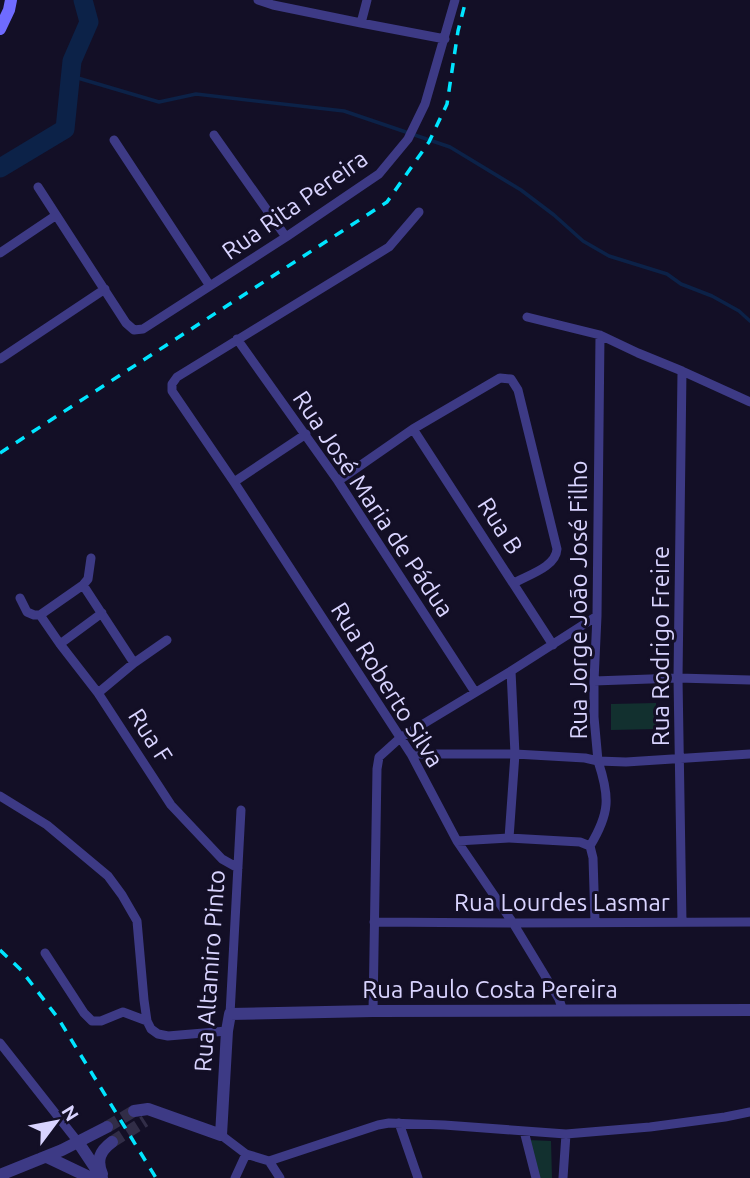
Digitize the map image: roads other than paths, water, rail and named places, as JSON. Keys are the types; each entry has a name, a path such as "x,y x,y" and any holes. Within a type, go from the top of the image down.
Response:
{"main road":[{"path":"0,29 11,0"}],"street":[{"path":"258,0 445,39"},
{"path":"361,23 367,0"},
{"name":"Rua Rita Pereira","path":"104,289 126,323 134,330 144,329 379,174 408,139 425,104 455,0"},
{"path":"214,135 286,237"},
{"path":"114,140 210,286"},
{"path":"0,359 104,289 38,187"},
{"path":"237,339 389,247 419,212"},
{"path":"0,253 55,216"},
{"path":"527,317 600,335 750,402"},
{"name":"Rua Jorge João José Filho","path":"411,754 515,754 598,761 594,681 600,335"},
{"name":"Rua Roberto Silva","path":"237,339 177,377 172,384 172,391 411,754 457,841 513,923 559,999 563,1011"},
{"name":"Rua José Maria de Pádua","path":"237,339 338,481 475,692"},
{"name":"Rua Rodrigo Freire","path":"682,371 678,678 682,922"},
{"path":"338,481 413,429 500,378 511,379 518,390 557,549 557,556 551,563 514,583"},
{"name":"Rua B","path":"413,429 553,645"},
{"path":"234,482 306,434"},
{"path":"40,615 83,585 88,579 90,558"},
{"path":"83,585 134,663"},
{"name":"Rua F","path":"20,598 27,612 40,615 98,693 171,805 222,859 238,868"},
{"path":"60,644 102,613"},
{"path":"373,1011 379,757 400,738 597,616"},
{"path":"98,693 167,640"},
{"path":"509,838 515,754 511,671"},
{"path":"594,681 678,678 750,680"},
{"path":"595,922 593,858 590,846 603,824 606,811 604,780 598,761 626,762 750,754"},
{"path":"0,796 47,825 108,876 122,895 137,921 141,975 147,1021 151,1029 162,1036 227,1031"},
{"name":"Rua Altamiro Pinto","path":"221,1135 241,810"},
{"path":"457,841 509,838 580,842 590,846"},
{"name":"Rua Lourdes Lasmar","path":"374,922 750,922"},
{"path":"45,953 92,1021 101,1021 123,1012 147,1021"},
{"name":"Rua Paulo Costa Pereira","path":"230,1014 750,1010"},
{"path":"0,1043 103,1178"},
{"path":"134,1111 148,1109 221,1135 246,1154 269,1161 378,1125 399,1123 566,1134 650,1127 750,1112"},
{"path":"145,1121 160,1113"},
{"path":"399,1123 418,1178"},
{"path":"0,1175 16,1174 107,1127"},
{"path":"524,1131 536,1178"},
{"path":"563,1178 566,1134"},
{"path":"103,1178 99,1155 113,1142"},
{"path":"235,1178 246,1154"},
{"path":"47,1157 91,1178"},
{"path":"269,1161 280,1178"}],"waterway":[{"path":"0,168 65,129 72,61 89,22 83,0"},
{"path":"71,76 159,102 196,94 344,111 450,147 521,190 583,241 609,256 667,274 681,284 712,296 739,311 750,321"}],"tunnel":[{"path":"107,1127 134,1111"},
{"path":"112,1142 145,1121"}],"railway":[{"path":"0,453 387,202 429,142 447,104 458,31 466,0"},
{"path":"0,950 21,970 58,1018 156,1178"}]}
